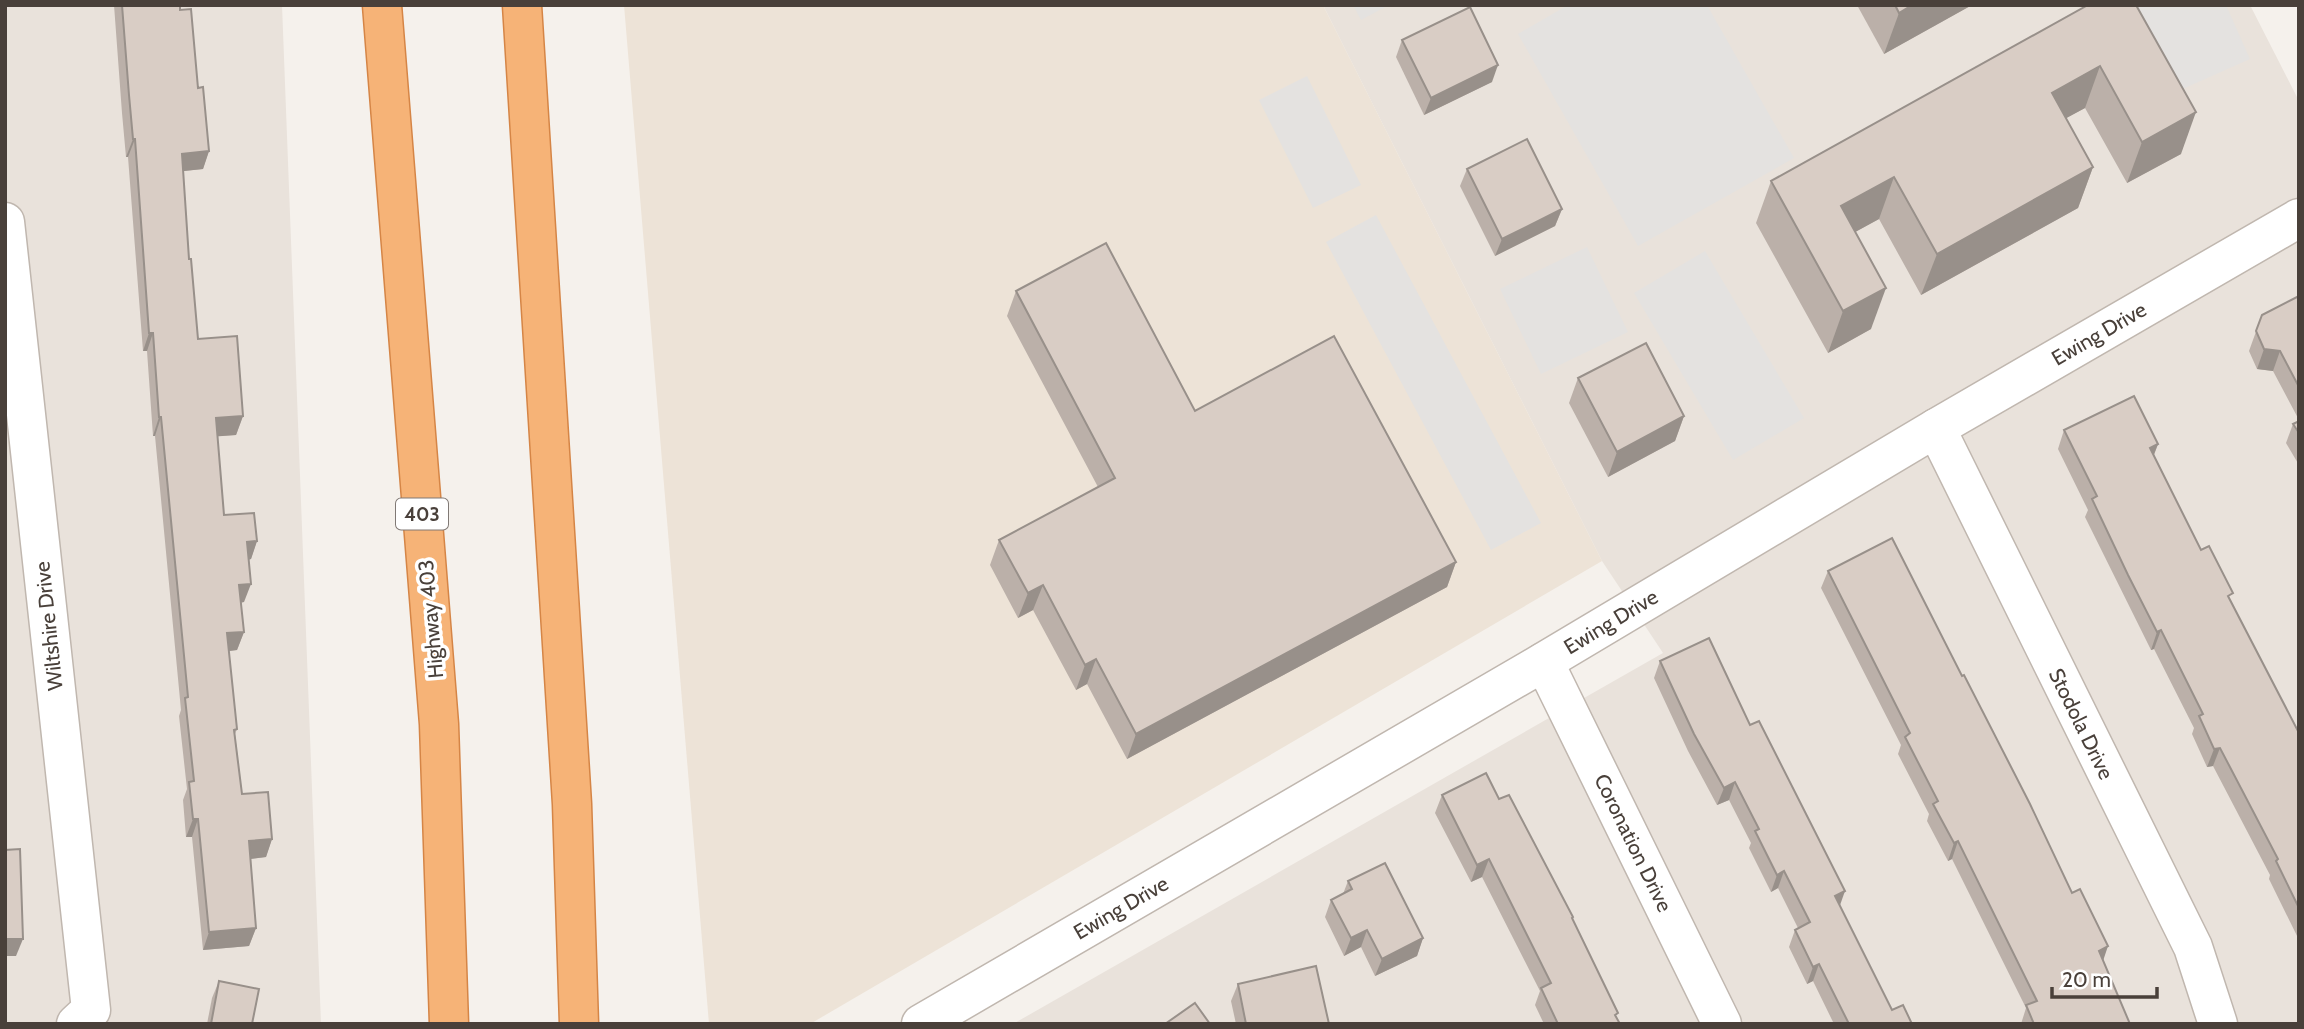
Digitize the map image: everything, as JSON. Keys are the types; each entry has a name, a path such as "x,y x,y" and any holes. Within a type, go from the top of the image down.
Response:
{"highway":[{"name":"Highway 403","path":"382,5 439,724 449,1024"},
{"path":"522,5 572,804 579,1024"}],"street":[{"name":"Ewing Drive","path":"921,1024 2299,218"},
{"name":"Wiltshire Drive","path":"5,222 91,1010 76,1024"},
{"name":"Stodola Drive","path":"1936,428 2193,947 2218,1024"},
{"name":"Coronation Drive","path":"1544,662 1722,1024"}],"shaded area":[{"path":"5,5 282,5 321,1024 5,1024"},
{"path":"624,5 1323,5 1602,561 810,1024 709,1024"},
{"path":"1323,5 2250,5 2299,101 2299,1024 1013,1024 1663,653 1602,561"},
{"path":"1353,5 1389,5 1361,20"},
{"path":"1568,5 1707,5 1794,158 1638,246 1518,34"},
{"path":"2118,5 2226,5 2250,59 2160,99"},
{"path":"1307,76 1361,185 1313,208 1259,100"},
{"path":"1376,215 1541,523 1491,550 1326,242"},
{"path":"1587,247 1628,332 1541,374 1500,289"},
{"path":"1705,251 1804,418 1733,460 1634,293"}],"building":[{"path":"122,5 180,5 180,10 191,9 198,88 203,87 209,151 182,154 198,339 237,336 243,416 216,418 224,515 254,513 257,541 247,542 251,584 239,585 244,632 227,633 242,794 268,792 272,839 249,841 256,928 209,932 198,819 193,819 189,782 194,781 185,698 188,697 153,333 149,333"},
{"path":"1895,5 1912,5 1899,13"},
{"path":"2088,5 2136,5 2196,112 2142,142 2100,66 2052,93 2093,167 1937,254 1894,177 1841,206 1886,288 1843,311 1771,181"},
{"path":"1470,7 1498,65 1431,98 1402,40"},
{"path":"1527,139 1562,209 1502,239 1467,169"},
{"path":"1106,243 1195,411 1334,336 1456,562 1136,734 1096,659 1085,665 1043,585 1028,593 999,540 1115,478 1016,291"},
{"path":"2299,296 2299,387 2280,351 2264,349 2256,331 2262,315"},
{"path":"1646,343 1684,416 1617,452 1578,378"},
{"path":"2134,396 2158,444 2150,448 2201,550 2209,546 2233,593 2228,596 2299,733 2299,908 2276,861 2278,859 2220,748 2214,749 2199,716 2203,714 2161,630 2157,632 2128,575 2092,499 2097,496 2064,430"},
{"path":"2299,421 2299,433 2293,424"},
{"path":"1892,538 2030,804 2072,893 2080,889 2108,946 2099,951 2130,1024 2034,1024 2026,1005 2037,1001 1958,841 1954,843 1933,804 1938,801 1905,737 1910,733 1828,571"},
{"path":"1709,638 1750,725 1759,721 1845,891 1835,896 1892,1010 1903,1005 1912,1024 1849,1024 1819,964 1813,967 1795,930 1810,922 1784,871 1777,875 1755,831 1759,829 1735,782 1724,788 1694,734 1660,661"},
{"path":"1486,773 1499,799 1509,795 1573,917 1618,1013 1615,1015 1620,1024 1558,1024 1541,988 1551,983 1489,859 1477,865 1442,795"},
{"path":"20,849 23,939 5,939 5,850"},
{"path":"1385,863 1423,938 1382,959 1367,930 1351,938 1331,900 1352,889 1348,881"},
{"path":"1316,966 1329,1024 1246,1024 1238,984"},
{"path":"219,981 259,989 252,1024 211,1024"},
{"path":"1195,1003 1210,1024 1165,1024"}]}
